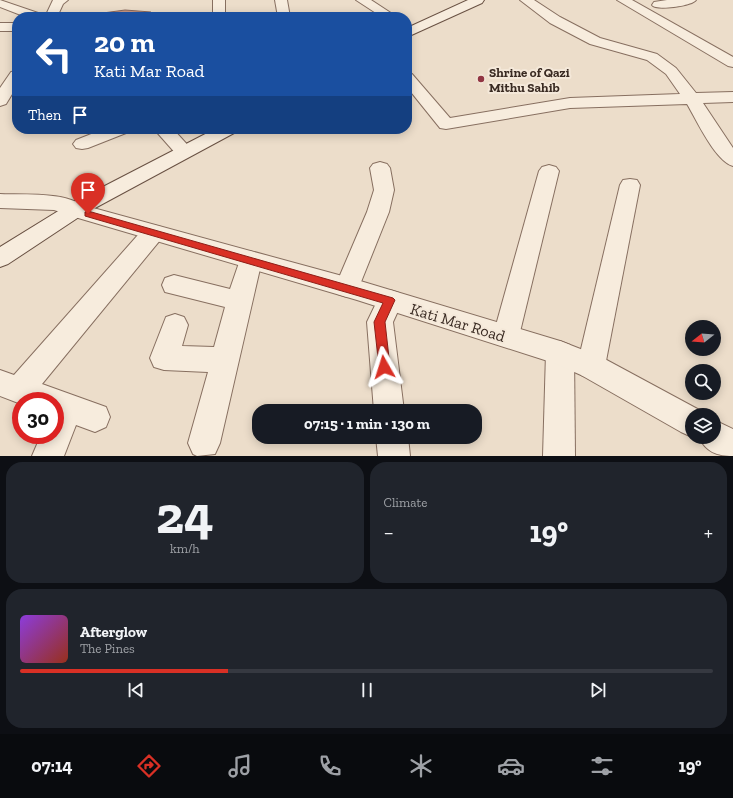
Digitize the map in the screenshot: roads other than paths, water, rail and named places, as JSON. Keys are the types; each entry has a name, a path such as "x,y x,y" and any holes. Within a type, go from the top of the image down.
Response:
{"street":[{"path":"53,12 58,2 62,0"},
{"path":"219,0 219,12"},
{"path":"281,0 283,12"},
{"path":"362,0 382,12"},
{"path":"412,29 478,0"},
{"path":"526,0 555,20 595,41 652,57 671,71 692,99 722,147 733,160"},
{"path":"623,0 733,63"},
{"path":"658,5 690,0"},
{"path":"0,3 24,12"},
{"path":"0,27 12,26"},
{"path":"0,101 12,82"},
{"path":"412,83 446,124 570,103 733,97"},
{"path":"82,144 107,134"},
{"path":"168,134 184,151"},
{"path":"0,258 75,210 218,134"},
{"path":"347,288 378,212 384,190 380,168"},
{"path":"506,336 548,171"},
{"path":"591,366 630,185"},
{"name":"Kati Mar Road","path":"0,201 57,203 154,234 390,300 560,353 591,366 685,418"},
{"path":"48,456 67,407 9,387 154,234"},
{"path":"204,442 250,260"},
{"path":"174,285 240,301"},
{"path":"388,404 380,322 390,300"},
{"path":"175,325 164,358 224,360"},
{"path":"559,456 560,353"},
{"path":"721,439 733,447"},
{"path":"393,444 394,456"}],"place":[{"name":"Shrine of Qazi Mithu Sahib","path":"481,79"}]}
